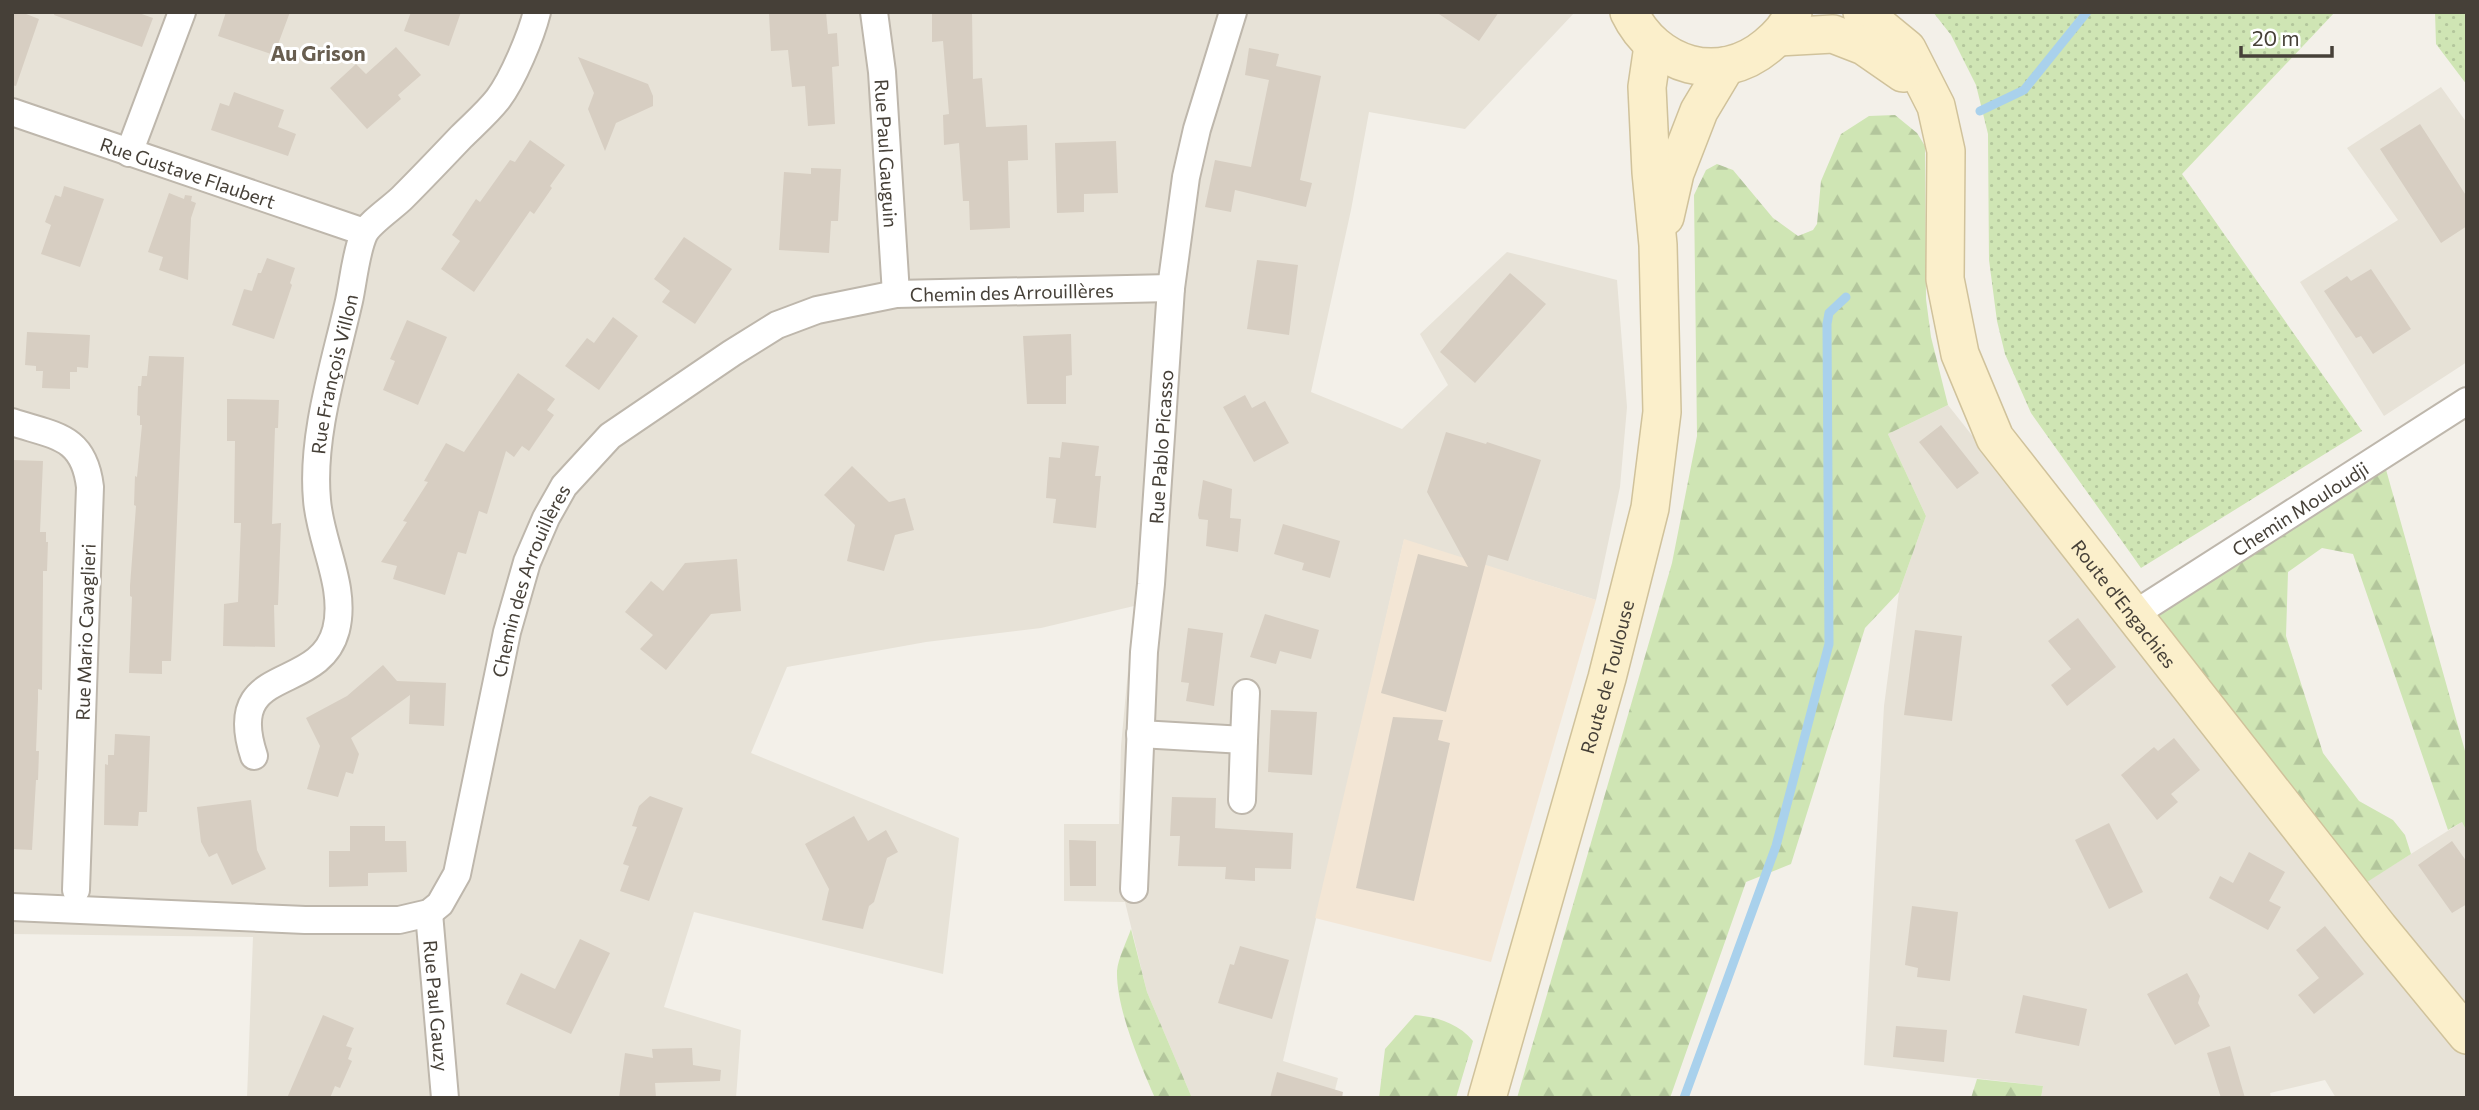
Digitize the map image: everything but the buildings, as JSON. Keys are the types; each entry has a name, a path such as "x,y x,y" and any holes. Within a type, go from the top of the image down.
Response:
{"main road":[{"path":"1629,12 1636,28 1653,46 1675,60 1700,67 1726,66 1755,56 1786,24 1833,34 1864,46 1899,70 1936,106"},
{"name":"Route d'Engachies","path":"1863,12 1907,49 1936,106 1946,151 1945,279 1960,354 1995,438 2379,928 2467,1035"},
{"name":"Route de Toulouse","path":"1486,1098 1607,678 1650,508 1662,412 1658,246 1647,88 1653,46"},
{"name":"Route de Toulouse","path":"1658,246 1675,173 1699,111 1726,66"}],"street":[{"path":"129,153 182,12"},
{"path":"364,232 402,198 499,98 522,53 537,12"},
{"name":"Rue Paul Gauguin","path":"874,12 882,72 896,294"},
{"name":"Rue Pablo Picasso","path":"1134,890 1144,652 1171,288 1197,129 1233,12"},
{"name":"Rue Gustave Flaubert","path":"12,112 364,232"},
{"name":"Rue François Villon","path":"254,756 249,727 256,697 278,680 307,669 319,661 337,627 337,592 321,523 316,483 323,416 364,232"},
{"name":"Chemin des Arrouillères","path":"429,913 440,904 457,874 507,632 527,562 546,518 564,486 610,436 732,353 777,326 817,310 896,294 1171,288"},
{"name":"Chemin Mouloudji","path":"2133,614 2467,401"},
{"name":"Rue Mario Cavaglieri","path":"12,422 66,440 76,447 88,471 90,500 76,890"},
{"path":"1242,800 1246,693"},
{"path":"1140,734 1244,740"},
{"path":"12,907 305,920 399,920 429,913"},
{"name":"Rue Paul Gauzy","path":"429,913 445,1098"}],"shaded area":[{"path":"12,12 1575,12 1465,129 1369,112 1351,210 1311,392 1402,429 1448,385 1420,334 1507,252 1617,280 1627,407 1620,487 1596,600 1404,540 1283,1061 1338,1078 1333,1098 1192,1098 1147,992 1125,902 1064,901 1064,824 1119,824 1121,746 1134,606 1041,628 926,642 787,667 751,753 959,838 943,974 694,912 664,1007 741,1030 736,1098 247,1098 253,937 12,934"},
{"path":"2441,87 2467,123 2467,362 2384,416 2300,282 2398,220 2347,148"},
{"path":"1948,405 2339,899 2462,822 2467,832 2467,1098 2336,1098 2325,1080 2270,1093 2271,1098 2041,1098 2043,1086 1864,1065 1884,706 1899,592 1926,516 1888,434"},
{"path":"1404,539 1596,600 1491,962 1315,918"}],"green space":[{"path":"1933,12 2335,12 2182,174 2362,431 2141,568 2031,413 2005,354 1997,321 1989,260 1988,134 1976,85 1951,35"},
{"path":"2435,12 2467,12 2467,85 2436,44"},
{"path":"1895,115 1917,133 1925,146 1926,299 1931,337 1948,405 1888,434 1926,516 1899,592 1865,628 1791,864 1746,882 1670,1098 1517,1098 1672,563 1697,436 1694,195 1706,170 1717,164 1733,170 1773,218 1798,236 1813,230 1817,224 1821,181 1841,134 1869,116"},
{"path":"2385,466 2467,758 2467,832 2462,822 2448,830 2353,554 2322,548 2288,572 2286,636 2323,753 2359,801 2393,820 2405,835 2411,854 2364,884 2156,613"},
{"path":"1131,929 1147,992 1192,1098 1155,1098 1136,1053 1120,1002 1117,971"},
{"path":"1415,1015 1447,1022 1473,1041 1456,1098 1379,1098 1385,1049"},
{"path":"1977,1079 2043,1086 2041,1098 1971,1098"}],"waterway":[{"path":"1980,111 2024,90 2087,12"},
{"path":"1684,1098 1776,846 1829,644 1827,324 1829,313 1846,297"}],"district":[{"name":"Au Grison","path":"318,52"}]}
